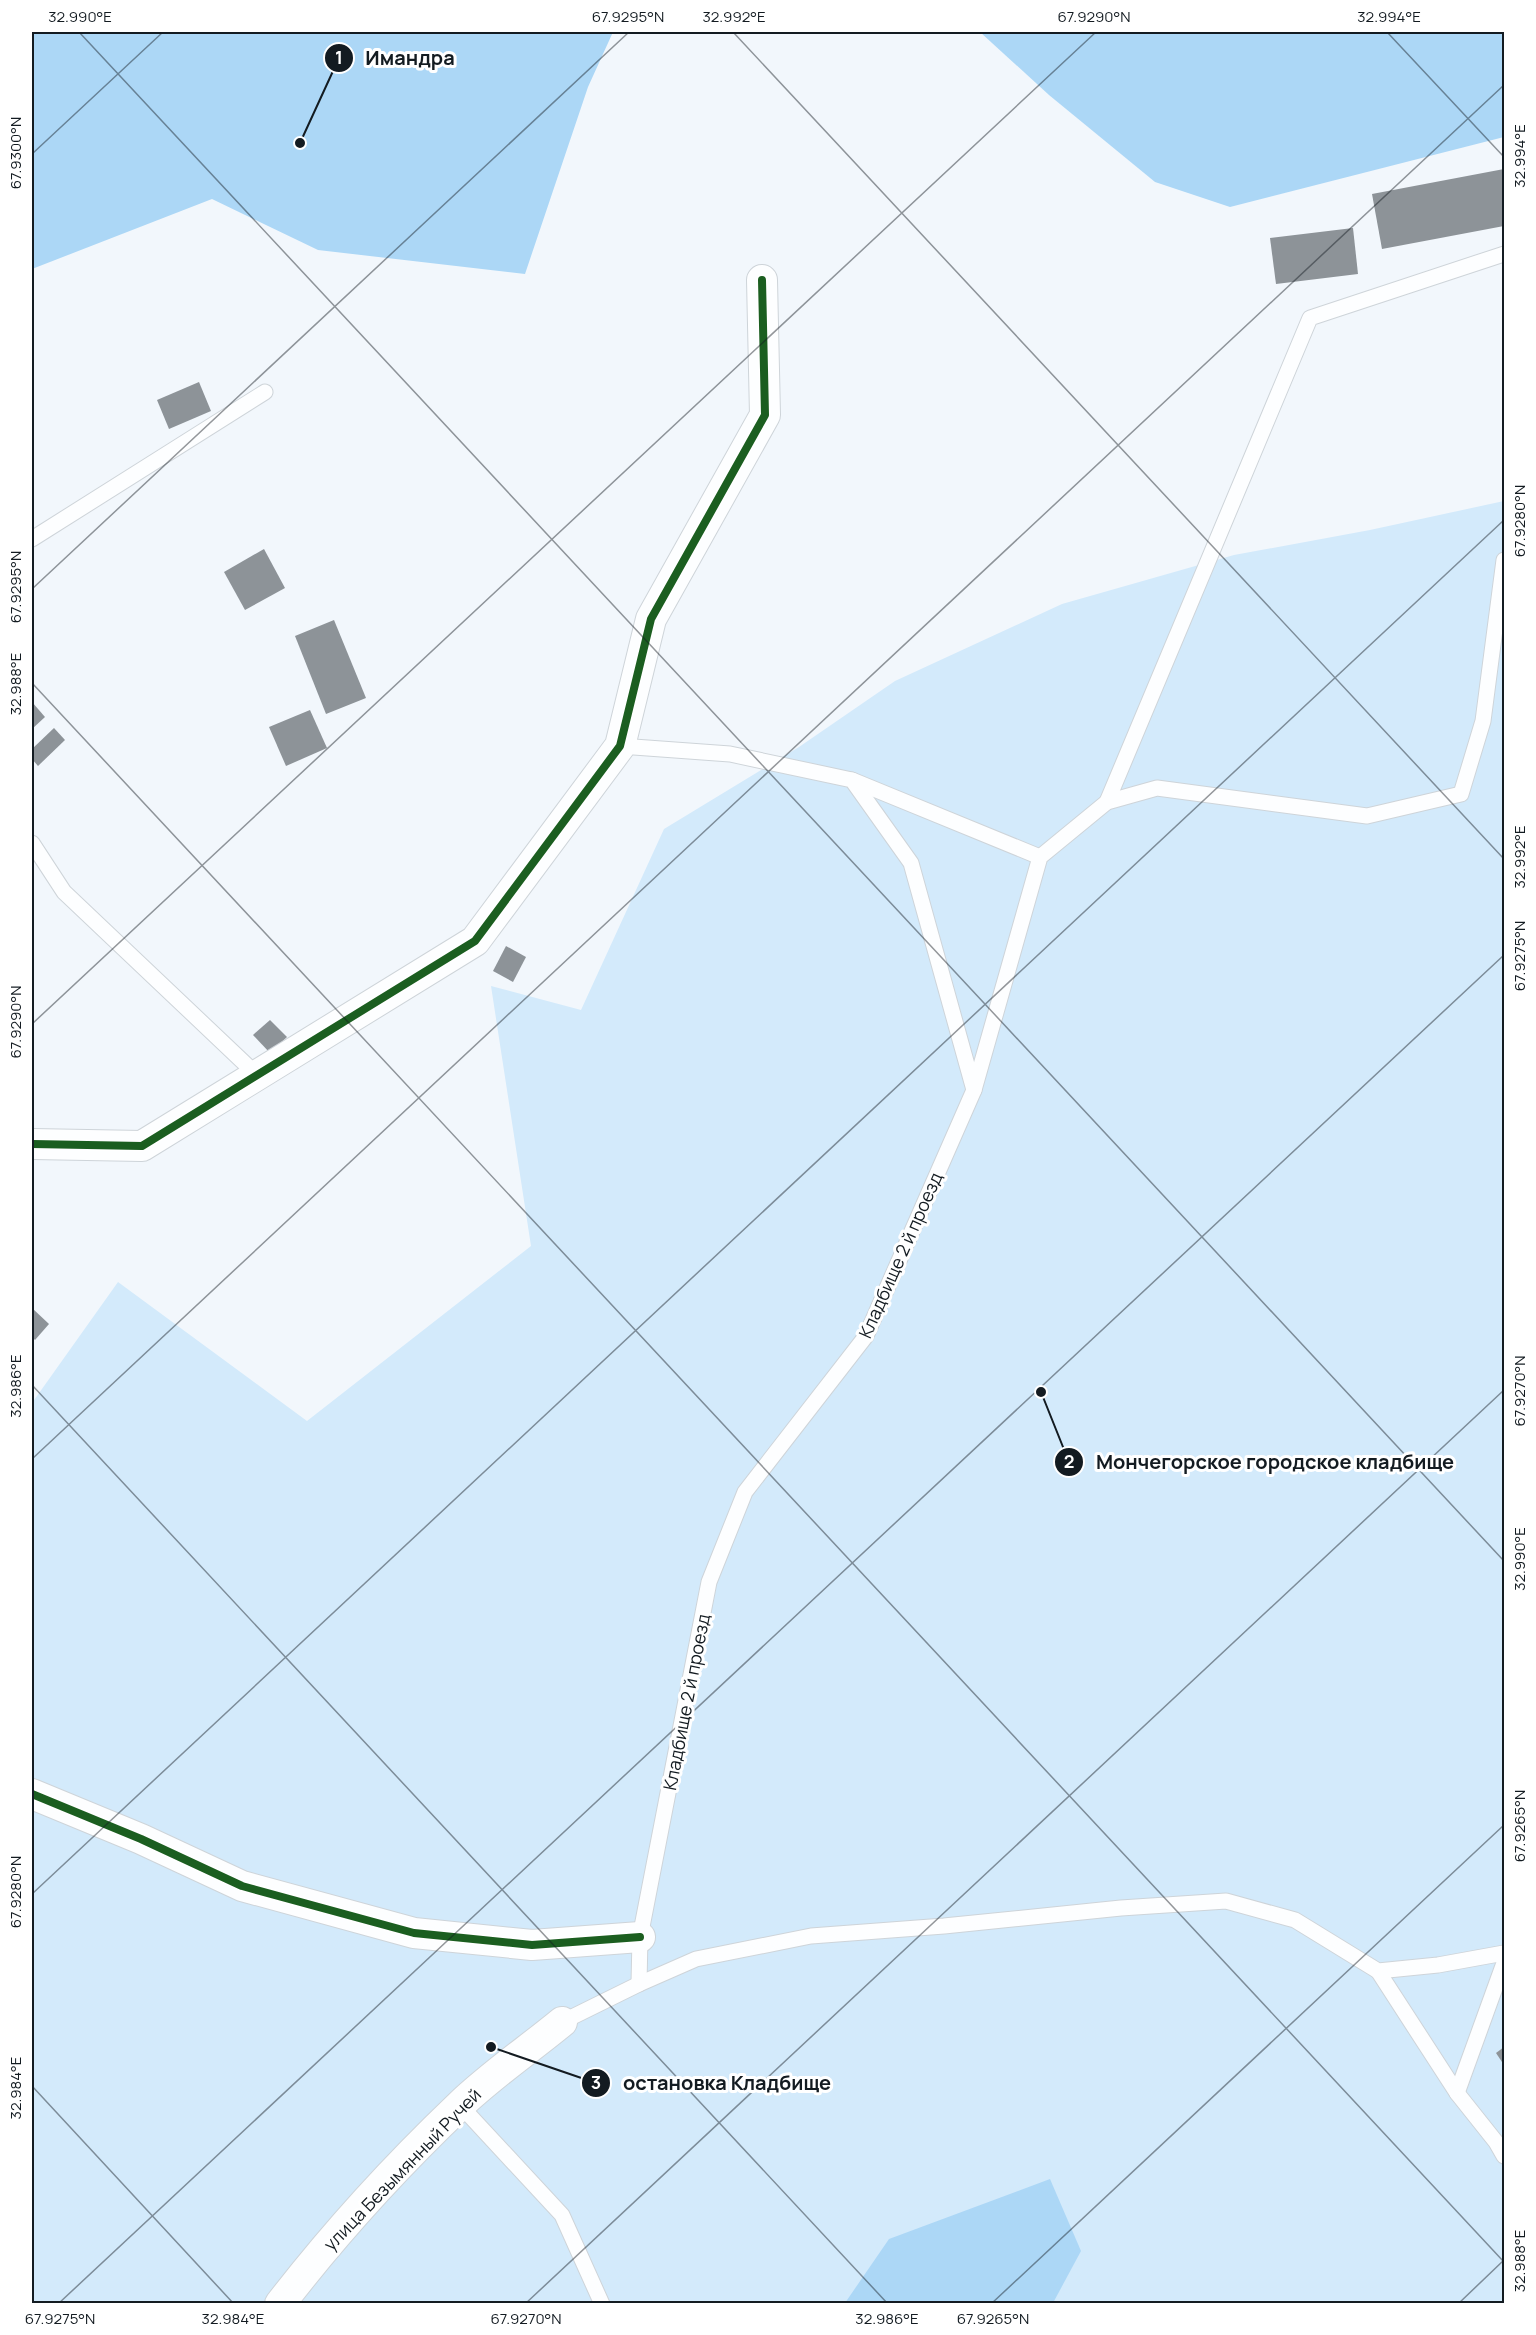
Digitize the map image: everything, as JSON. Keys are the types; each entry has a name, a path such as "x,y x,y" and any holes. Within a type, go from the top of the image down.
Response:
{"street":[{"path":"32,1144 142,1146 475,941 620,746 651,619 765,416 762,280"},
{"path":"32,1794 141,1839 242,1886 414,1933 532,1945 640,1937"},
{"name":"улица Безымянный Ручей","path":"280,2304 303,2274 374,2193 460,2105 562,2022"}],"lane":[{"path":"1107,802 1310,318 1504,255"},
{"path":"32,539 265,392"},
{"path":"620,746 730,754 852,780 1040,857 1107,802 1157,788 1367,816 1461,794 1483,721 1504,560"},
{"path":"852,780 911,863 974,1090"},
{"path":"32,843 64,892 257,1075"},
{"name":"Кладбище 2 й проезд","path":"639,1984 640,1937 709,1582 745,1492 866,1336 974,1090 1040,857"},
{"path":"562,2022 696,1959 811,1936 944,1926 1121,1908 1226,1902 1295,1920 1378,1971 1457,2093 1496,2142 1504,2156"},
{"path":"1378,1971 1438,1965 1504,1953"},
{"path":"1457,2093 1504,1963"},
{"path":"460,2105 562,2215 602,2304"}],"shaded area":[{"path":"1504,501 1504,2303 32,2304 32,1403 118,1282 307,1421 531,1246 491,986 581,1010 664,829 799,747 895,681 1062,604 1234,555 1370,530"}],"water":[{"path":"32,32 613,32 588,87 525,274 318,250 212,199 32,269"},
{"path":"980,32 1504,32 1504,137 1230,207 1155,182 1049,95"},
{"path":"1050,2179 1081,2251 1053,2303 845,2303 889,2239"}],"building":[{"path":"1504,169 1504,226 1382,249 1372,194"},
{"path":"1353,228 1358,274 1276,284 1270,238"},
{"path":"199,382 211,411 169,429 157,400"},
{"path":"264,549 285,588 245,610 224,572"},
{"path":"334,620 366,698 326,714 295,636"},
{"path":"32,702 45,717 32,729"},
{"path":"310,710 327,748 286,766 269,727"},
{"path":"54,728 65,740 38,766 32,759 32,749"},
{"path":"506,946 526,957 513,982 493,971"},
{"path":"270,1020 287,1037 270,1053 253,1035"},
{"path":"32,1308 49,1324 35,1340 32,1337"},
{"path":"1504,2047 1504,2065 1496,2053"}],"cycle path":[{"path":"32,1144 142,1146 475,941 620,746 651,619 765,415 762,280"},
{"path":"32,1794 141,1839 242,1886 414,1933 532,1945 640,1937"}],"place":[{"name":"Имандра","path":"300,143"},
{"name":"Мончегорское городское кладбище","path":"1041,1392"},
{"name":"остановка Кладбище","path":"491,2047"}]}
